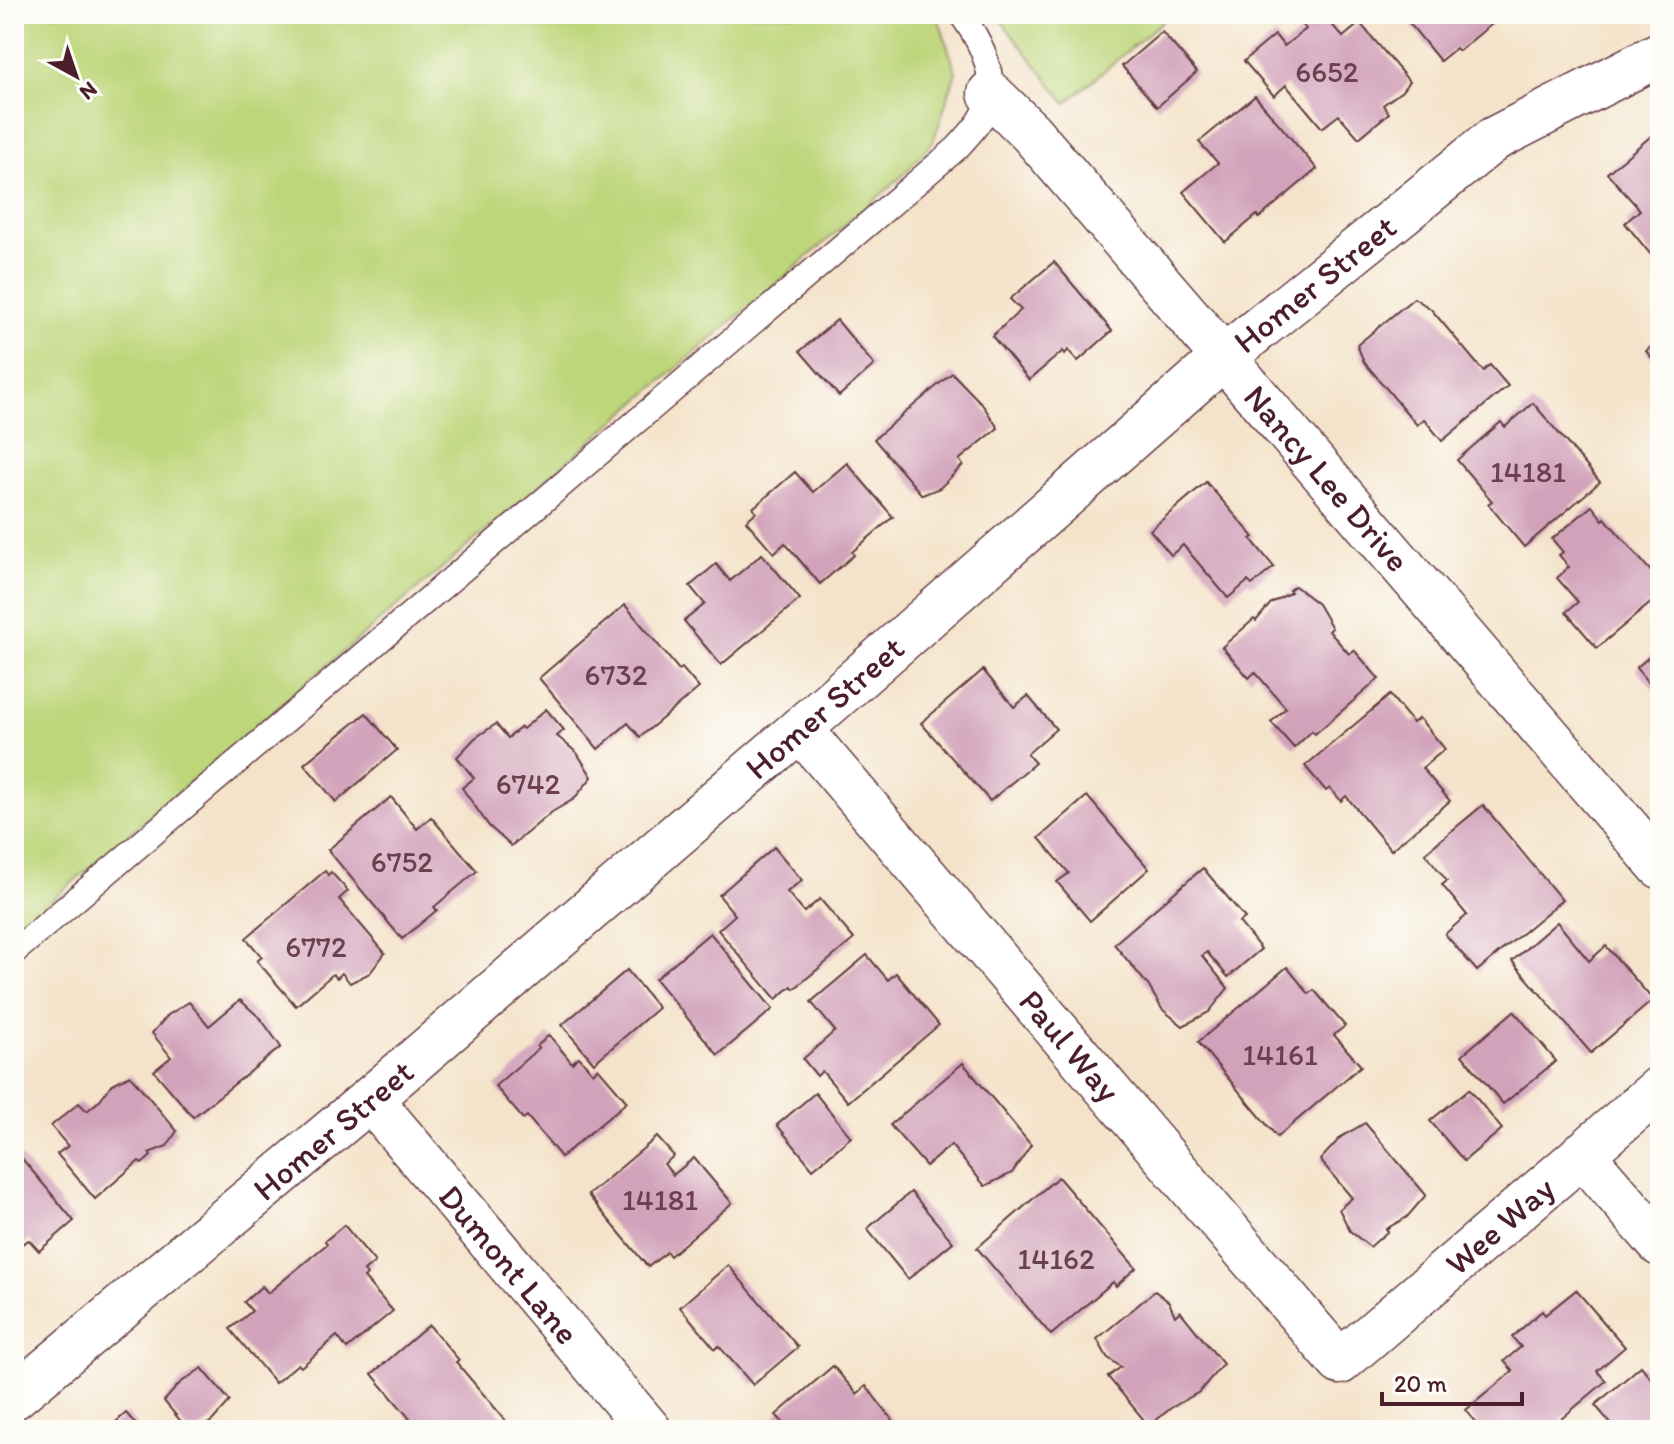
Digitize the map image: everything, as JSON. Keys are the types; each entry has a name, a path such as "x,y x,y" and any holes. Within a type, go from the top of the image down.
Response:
{"street":[{"name":"Homer Street","path":"14,1397 370,1099 800,729 1224,357 1494,139 1660,54"},
{"name":"Nancy Lee Drive","path":"990,93 1031,133 1660,866"},
{"name":"Paul Way","path":"800,729 1340,1362"},
{"name":"Wee Way","path":"1340,1362 1660,1088"},
{"name":"Dumont Lane","path":"370,1099 649,1430"},
{"path":"1582,1154 1660,1244"}],"lane":[{"path":"14,952 957,148 983,117 990,93 989,69 975,34 961,14"}],"green space":[{"path":"14,14 937,14 956,72 933,142 898,180 14,932"},
{"path":"996,14 1171,14 1066,103"}],"building":[{"path":"1294,14 1330,14 1326,18 1343,37 1360,23 1409,81 1402,91 1383,105 1389,113 1359,138 1339,115 1322,128 1286,85 1274,96 1244,61 1275,35 1284,46 1306,29"},
{"path":"1402,14 1504,14 1459,51 1456,48 1440,61"},
{"path":"1162,32 1197,72 1157,107 1122,66"},
{"path":"1255,96 1317,169 1225,242 1183,192 1218,163 1199,142"},
{"path":"1656,132 1660,137 1660,266 1625,223 1640,210 1607,173"},
{"path":"1054,262 1112,331 1078,361 1068,350 1065,354 1063,351 1029,380 992,336 1021,310 1010,299"},
{"path":"1414,298 1431,309 1483,371 1490,365 1508,386 1442,441 1424,419 1417,425 1364,362 1357,345"},
{"path":"837,320 874,365 839,396 800,351"},
{"path":"1660,339 1660,367 1646,351"},
{"path":"952,373 982,404 998,428 959,460 963,465 940,488 922,495 874,439"},
{"path":"1533,403 1600,482 1524,547 1488,504 1492,501 1457,460 1501,422 1505,427"},
{"path":"847,463 893,517 820,584 785,543 774,553 746,521 756,512 753,508 795,472 813,492"},
{"path":"1206,482 1254,537 1251,539 1274,567 1252,585 1248,581 1228,598 1183,545 1171,555 1150,530"},
{"path":"1592,506 1660,582 1660,595 1597,648 1566,612 1578,602 1557,578 1569,567 1559,555 1563,552 1552,539"},
{"path":"762,554 800,599 721,665 684,621 705,604 690,586 716,564 730,581"},
{"path":"1295,586 1318,604 1332,628 1329,631 1349,654 1354,650 1379,679 1294,748 1271,722 1286,708 1255,672 1249,678 1222,647"},
{"path":"625,605 679,670 682,668 699,688 640,737 628,723 598,749 539,678"},
{"path":"1660,648 1660,697 1636,668"},
{"path":"983,670 1014,707 1028,696 1056,729 1027,754 1035,763 990,801 921,723"},
{"path":"1390,695 1413,723 1419,718 1445,749 1422,768 1450,801 1391,850 1346,796 1341,801 1330,788 1326,791 1305,766"},
{"path":"546,709 564,730 557,736 577,753 592,777 574,799 552,812 511,846 489,826 462,788 474,778 457,757 475,738 496,724 508,738"},
{"path":"366,713 397,750 336,802 304,764"},
{"path":"1087,796 1149,869 1090,921 1057,882 1069,873 1039,838"},
{"path":"391,797 417,829 431,817 477,871 402,939 328,850"},
{"path":"1483,805 1562,900 1477,971 1445,934 1467,915 1442,885 1447,881 1425,853"},
{"path":"774,847 802,880 787,892 804,912 820,899 854,939 794,989 792,986 776,999 718,930 735,915 719,895"},
{"path":"1203,868 1245,918 1239,922 1261,949 1228,977 1207,952 1202,956 1228,988 1209,1012 1183,1026 1162,1009 1148,985 1114,944"},
{"path":"325,871 328,875 331,872 348,891 339,899 385,953 370,973 350,983 342,973 337,978 333,974 296,1006 257,961 262,957 246,938"},
{"path":"1557,922 1589,961 1606,946 1653,1000 1591,1053 1512,961"},
{"path":"710,933 773,1009 718,1055 655,979"},
{"path":"867,955 888,980 896,973 939,1025 848,1102 822,1071 817,1076 803,1059 835,1031 811,1002"},
{"path":"1287,967 1309,994 1314,990 1345,1026 1334,1035 1361,1066 1277,1137 1198,1042"},
{"path":"627,970 658,1008 594,1063 562,1025"},
{"path":"240,1000 261,1019 281,1047 193,1117 154,1071 171,1057 152,1033 168,1015 189,1002 209,1026"},
{"path":"1514,1011 1556,1061 1503,1104 1462,1055"},
{"path":"549,1035 572,1063 579,1057 593,1073 598,1068 627,1102 561,1157 527,1116 523,1119 495,1086 539,1048 537,1046"},
{"path":"963,1063 1031,1145 1012,1173 985,1186 951,1145 926,1166 890,1125"},
{"path":"130,1075 177,1131 167,1146 149,1153 151,1156 142,1164 139,1161 95,1199 57,1154 68,1146 51,1126 79,1103 87,1111 111,1085"},
{"path":"1469,1089 1502,1129 1464,1161 1430,1121"},
{"path":"815,1093 851,1137 813,1169 777,1125"},
{"path":"1365,1123 1426,1195 1407,1217 1386,1229 1388,1231 1370,1247 1350,1231 1339,1209 1352,1198 1320,1160 1341,1137"},
{"path":"657,1137 674,1156 664,1164 673,1175 694,1158 732,1203 670,1256 667,1252 648,1267 588,1195"},
{"path":"14,1149 74,1221 39,1251 29,1240 14,1248"},
{"path":"1058,1177 1136,1268 1116,1286 1113,1282 1051,1335 977,1248"},
{"path":"911,1192 953,1242 908,1279 867,1229"},
{"path":"344,1225 375,1262 364,1271 367,1275 364,1278 393,1311 347,1349 337,1336 301,1367 298,1364 275,1383 230,1329 252,1311 244,1302 262,1286 268,1293 327,1244 325,1241"},
{"path":"728,1265 798,1347 753,1385 719,1346 715,1349 680,1307"},
{"path":"1576,1290 1625,1347 1597,1371 1606,1381 1561,1419 1564,1422 1555,1430 1482,1430 1466,1410 1513,1371 1504,1361 1521,1347 1512,1337 1542,1311 1545,1315"},
{"path":"1155,1291 1169,1302 1175,1316 1180,1311 1223,1364 1199,1392 1171,1408 1149,1426 1108,1377 1121,1367 1107,1357 1097,1339"},
{"path":"429,1325 507,1422 498,1430 397,1430 410,1419 372,1374"},
{"path":"833,1366 857,1394 866,1386 893,1421 891,1430 790,1430 776,1415"},
{"path":"1641,1366 1660,1389 1660,1430 1616,1430 1595,1405"},
{"path":"202,1368 230,1401 212,1421 198,1430 188,1430 164,1401 180,1383"},
{"path":"126,1413 141,1430 107,1430"}]}
